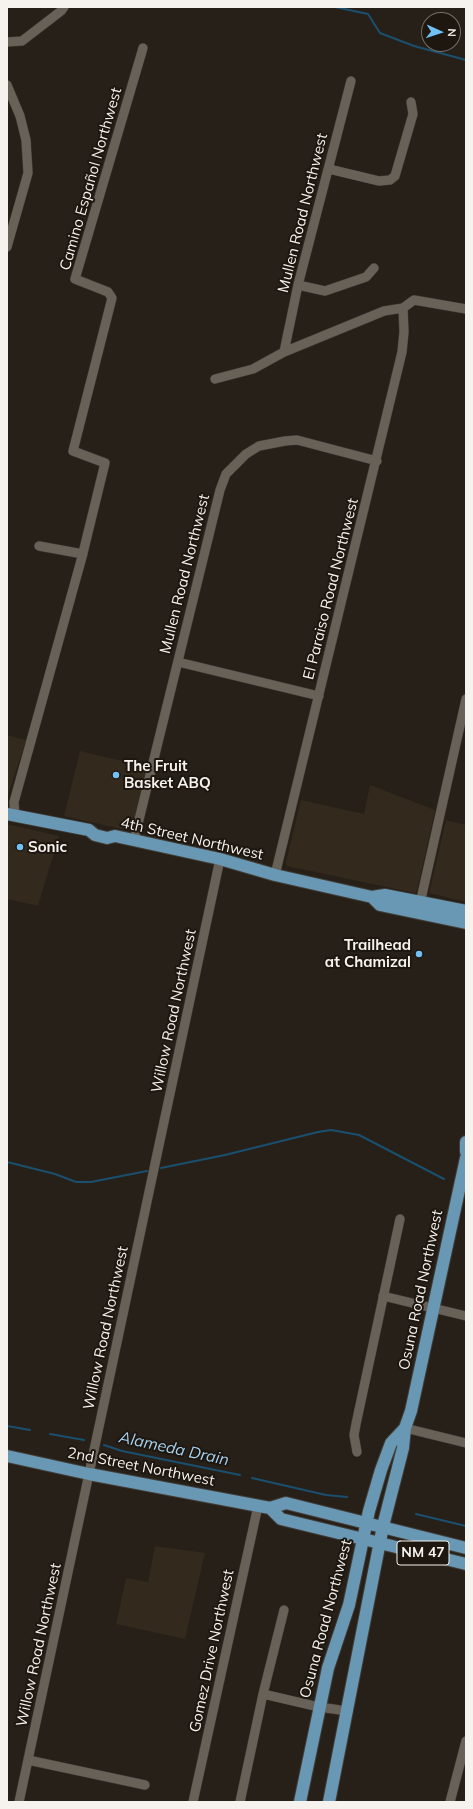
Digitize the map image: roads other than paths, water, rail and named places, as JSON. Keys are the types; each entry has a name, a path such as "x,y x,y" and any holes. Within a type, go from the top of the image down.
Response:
{"main road":[{"name":"4th Street Northwest","path":"11,815 89,830 109,832 115,836 220,859 276,875 372,897 380,905 466,911"},
{"name":"4th Street Northwest","path":"419,907 443,918 466,923"},
{"path":"443,918 466,918"},
{"path":"466,1142 466,1152"},
{"name":"Osuna Road Northwest","path":"329,1802 383,1526 403,1448 405,1428 411,1411 466,1158"},
{"name":"Osuna Road Northwest","path":"300,1802 328,1668 349,1605 381,1470 391,1443 405,1428"},
{"name":"2nd Street Northwest","path":"7,1456 89,1474 258,1506 270,1508 286,1503 368,1522 466,1548"},
{"name":"2nd Street Northwest","path":"270,1508 281,1519 466,1564"}],"street":[{"path":"7,42 22,41 61,11 64,7"},
{"name":"Camino Español Northwest","path":"11,815 83,554 105,462 73,451 112,298 108,292 76,279 142,48"},
{"name":"Mullen Road Northwest","path":"284,352 298,285 351,81"},
{"path":"7,84 20,116 26,140 28,172 7,247"},
{"path":"329,169 379,180 390,180 395,176 413,114 411,102"},
{"path":"298,285 325,291 366,277 374,268"},
{"path":"216,378 253,369 284,352 384,312 403,308 414,300 466,309"},
{"name":"El Paraiso Road Northwest","path":"276,875 402,352 404,332 403,308"},
{"name":"Mullen Road Northwest","path":"134,840 220,490 226,474 246,454 260,446 272,442 297,440 376,461"},
{"path":"39,546 83,554"},
{"path":"178,662 319,696"},
{"path":"419,907 466,699"},
{"name":"Willow Road Northwest","path":"19,1802 220,859"},
{"path":"357,1452 354,1434 400,1218"},
{"path":"383,1296 466,1316"},
{"path":"405,1428 466,1443"},
{"name":"Gomez Drive Northwest","path":"193,1802 258,1506"},
{"path":"240,1802 263,1694 284,1610"},
{"path":"263,1694 319,1707 347,1711"},
{"path":"450,1802 466,1741"},
{"path":"28,1760 145,1785"}],"waterway":[{"path":"335,7 368,14 380,33 414,46 466,60"},
{"path":"161,1168 225,1155 331,1130 359,1135 444,1179"},
{"path":"7,1162 55,1174 76,1182 91,1182 147,1171"},
{"name":"Alameda Drain","path":"7,1426 30,1430"},
{"name":"Alameda Drain","path":"50,1434 84,1440"},
{"name":"Alameda Drain","path":"104,1445 122,1451 240,1475"},
{"name":"Alameda Drain","path":"252,1478 326,1495 347,1497"},
{"name":"Alameda Drain","path":"416,1514 466,1526"}],"place":[{"name":"The Fruit Basket ABQ","path":"116,775"},
{"name":"Sonic","path":"20,847"},
{"name":"Trailhead at Chamizal","path":"419,954"}]}
